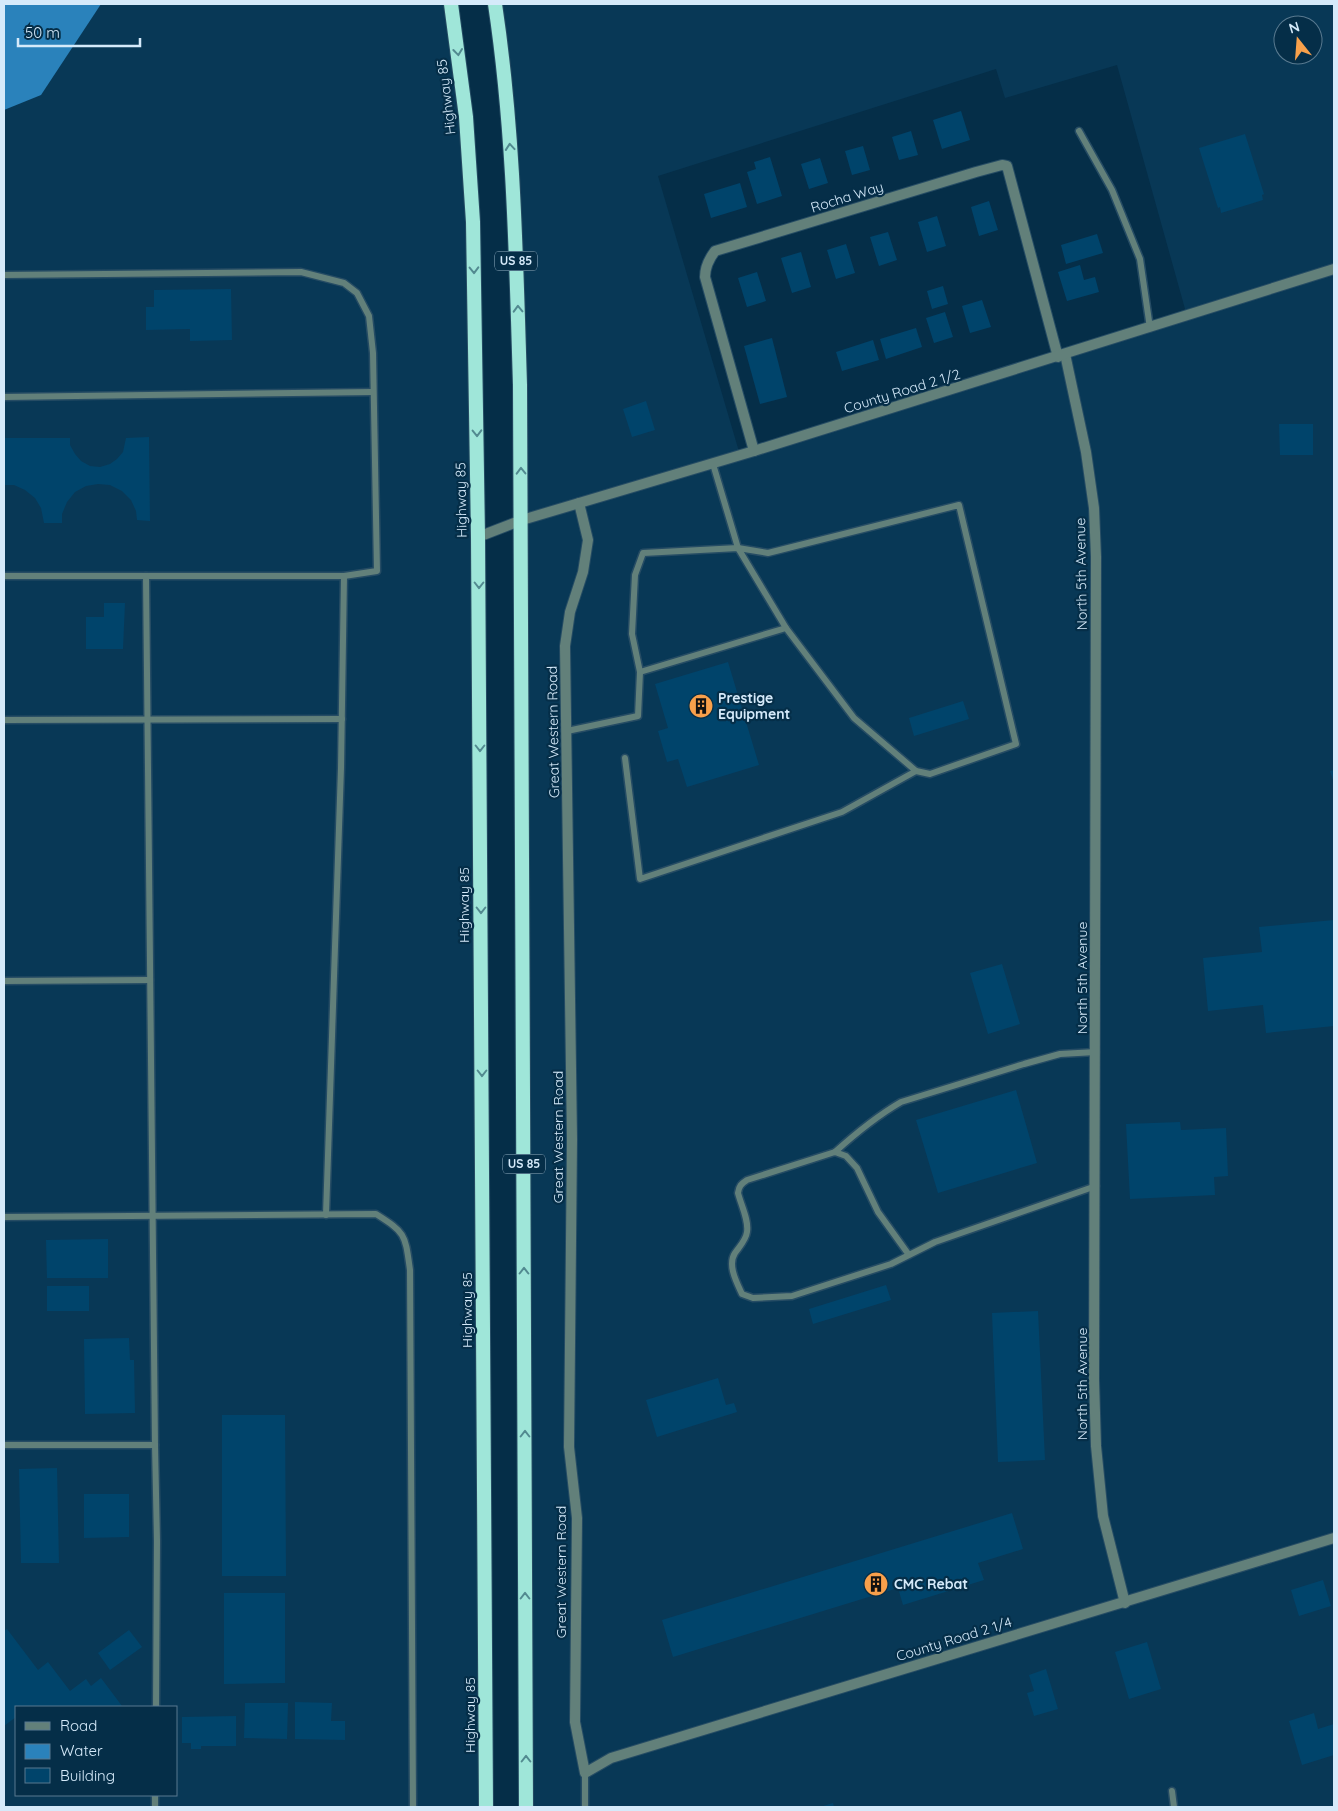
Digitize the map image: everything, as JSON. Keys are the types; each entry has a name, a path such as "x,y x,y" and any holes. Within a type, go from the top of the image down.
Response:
{"highway":[{"name":"Highway 85","path":"451,4 466,116 472,185 478,537 486,1807"},
{"name":"US 85","path":"495,4 501,43 516,232 520,385 526,1807"}],"street":[{"name":"Rocha Way","path":"754,451 705,277 708,263 715,251 1002,165 1007,166 1059,353"},
{"name":"County Road 2 1/2","path":"478,537 522,520 712,464 1059,353 1150,328 1334,270"},
{"name":"North 5th Avenue","path":"1059,353 1086,452 1094,508 1096,556 1096,1186 1094,1380 1096,1446 1102,1516 1125,1603"},
{"name":"Great Western Road","path":"580,503 588,540 583,572 570,612 565,646 572,1138 569,1447 577,1518 575,1722 585,1773"},
{"name":"County Road 2 1/4","path":"585,1773 611,1758 1334,1538"}],"lane":[{"path":"1079,131 1112,190 1140,259 1150,328"},
{"path":"4,275 301,272 344,283 357,293 368,316 373,353 378,571 344,576 4,576"},
{"path":"4,397 374,392"},
{"path":"566,731 638,716 640,672 632,634 635,575 643,553 738,548 768,552 959,505 1016,744 930,774 916,771 854,718 786,628 738,548 712,464"},
{"path":"146,576 152,1216 158,1541 156,1706"},
{"path":"326,1215 342,719 344,576"},
{"path":"640,672 786,628"},
{"path":"4,720 342,719"},
{"path":"625,758 640,879 842,812 916,771"},
{"path":"4,981 150,980"},
{"path":"1096,1052 1076,1052 1051,1057 901,1102 860,1129 835,1152 747,1180 740,1184 738,1193 747,1231 744,1241 733,1256 732,1267 742,1294 753,1298 792,1296 891,1264 935,1242 1096,1186"},
{"path":"835,1152 846,1156 857,1168 878,1212 909,1255"},
{"path":"4,1217 376,1214 399,1229 406,1242 410,1270 413,1807"},
{"path":"4,1445 155,1445"},
{"path":"585,1773 585,1807"},
{"path":"1172,1791 1174,1807"}],"shaded area":[{"path":"4,4 451,4 472,185 486,1807 4,1807"},
{"path":"495,4 1334,4 1334,1807 526,1807 520,385","holes":["1117,65 1187,316 740,455 658,176 996,69 1005,98"]}],"water":[{"path":"4,4 101,4 41,95 4,110"}],"building":[{"path":"961,111 970,140 942,149 933,120"},
{"path":"911,131 918,155 899,160 892,137"},
{"path":"1245,134 1264,194 1262,195 1263,200 1221,213 1199,148"},
{"path":"863,146 870,170 852,175 845,151"},
{"path":"770,157 782,196 757,204 747,172 756,169 754,162"},
{"path":"820,158 828,183 809,189 801,164"},
{"path":"740,183 747,207 711,218 704,194"},
{"path":"989,201 998,230 979,236 971,207"},
{"path":"937,216 946,246 927,252 918,222"},
{"path":"888,232 897,260 879,266 870,237"},
{"path":"1097,234 1103,253 1066,264 1061,245"},
{"path":"846,244 855,273 836,279 827,250"},
{"path":"801,252 811,287 792,293 781,258"},
{"path":"1080,265 1084,280 1095,277 1099,292 1067,301 1058,272"},
{"path":"757,272 766,301 747,307 738,278"},
{"path":"943,286 948,304 932,309 927,291"},
{"path":"231,289 232,340 190,341 190,329 146,330 146,307 154,307 154,290"},
{"path":"982,300 991,327 970,333 962,306"},
{"path":"945,312 953,337 934,343 926,318"},
{"path":"916,328 922,347 886,359 880,339"},
{"path":"772,338 787,397 760,404 744,346"},
{"path":"873,340 879,360 842,371 836,352"},
{"path":"646,401 655,430 632,437 623,409"},
{"path":"1279,424 1313,424 1313,455 1280,455"},
{"path":"149,437 150,521 137,520 136,511 131,500 122,491 110,485 98,484 86,486 75,492 67,502 62,514 62,523 44,523 41,508 35,498 25,490 14,485 4,485 4,438 70,438 70,445 81,461 90,466 100,467 110,464 117,459 123,452 126,438"},
{"path":"104,603 125,603 123,649 86,649 86,617 104,617"},
{"name":"Prestige Equipment","path":"728,662 759,765 687,787 678,759 667,762 658,731 668,728 655,684"},
{"path":"963,701 969,719 914,736 909,718"},
{"path":"1334,770 1334,783 1330,771"},
{"path":"1334,920 1334,1026 1266,1033 1263,1005 1208,1011 1203,958 1262,952 1259,927"},
{"path":"1002,964 1020,1024 988,1034 970,973"},
{"path":"1016,1090 1037,1163 938,1193 916,1120"},
{"path":"1180,1122 1181,1130 1226,1128 1228,1176 1214,1177 1215,1195 1130,1199 1126,1124"},
{"path":"108,1239 108,1278 47,1278 46,1240"},
{"path":"886,1285 891,1300 813,1324 809,1309"},
{"path":"47,1286 89,1286 89,1311 47,1311"},
{"path":"1038,1311 1045,1460 998,1462 992,1313"},
{"path":"129,1338 130,1360 134,1360 135,1413 85,1414 84,1339"},
{"path":"718,1378 726,1405 734,1403 737,1412 657,1437 646,1400"},
{"path":"222,1415 285,1415 286,1576 222,1576"},
{"path":"57,1468 59,1563 21,1563 19,1469"},
{"path":"84,1494 129,1494 129,1537 84,1538"},
{"name":"CMC Rebat","path":"1012,1513 1023,1549 978,1563 984,1580 903,1605 898,1588 673,1657 662,1620"},
{"path":"1323,1580 1331,1606 1299,1616 1291,1590"},
{"path":"224,1593 285,1593 285,1683 224,1684"},
{"path":"7,1629 38,1670 48,1662 70,1691 86,1679 91,1686 101,1678 122,1706 15,1706 15,1718 4,1726 4,1631"},
{"path":"129,1630 142,1647 110,1670 98,1653"},
{"path":"1147,1642 1161,1689 1129,1699 1115,1652"},
{"path":"1046,1669 1058,1709 1034,1716 1027,1693 1034,1691 1029,1675"},
{"path":"295,1702 332,1703 331,1721 345,1721 345,1740 295,1739"},
{"path":"245,1703 288,1703 287,1739 244,1738"},
{"path":"1314,1713 1318,1729 1334,1724 1334,1755 1302,1765 1289,1721"},
{"path":"236,1716 236,1746 201,1746 201,1749 191,1749 191,1743 182,1743 182,1717"},
{"path":"833,1803 834,1807 820,1807"}],"place":[{"name":"Prestige Equipment","path":"701,706"},
{"name":"CMC Rebat","path":"876,1584"}]}
